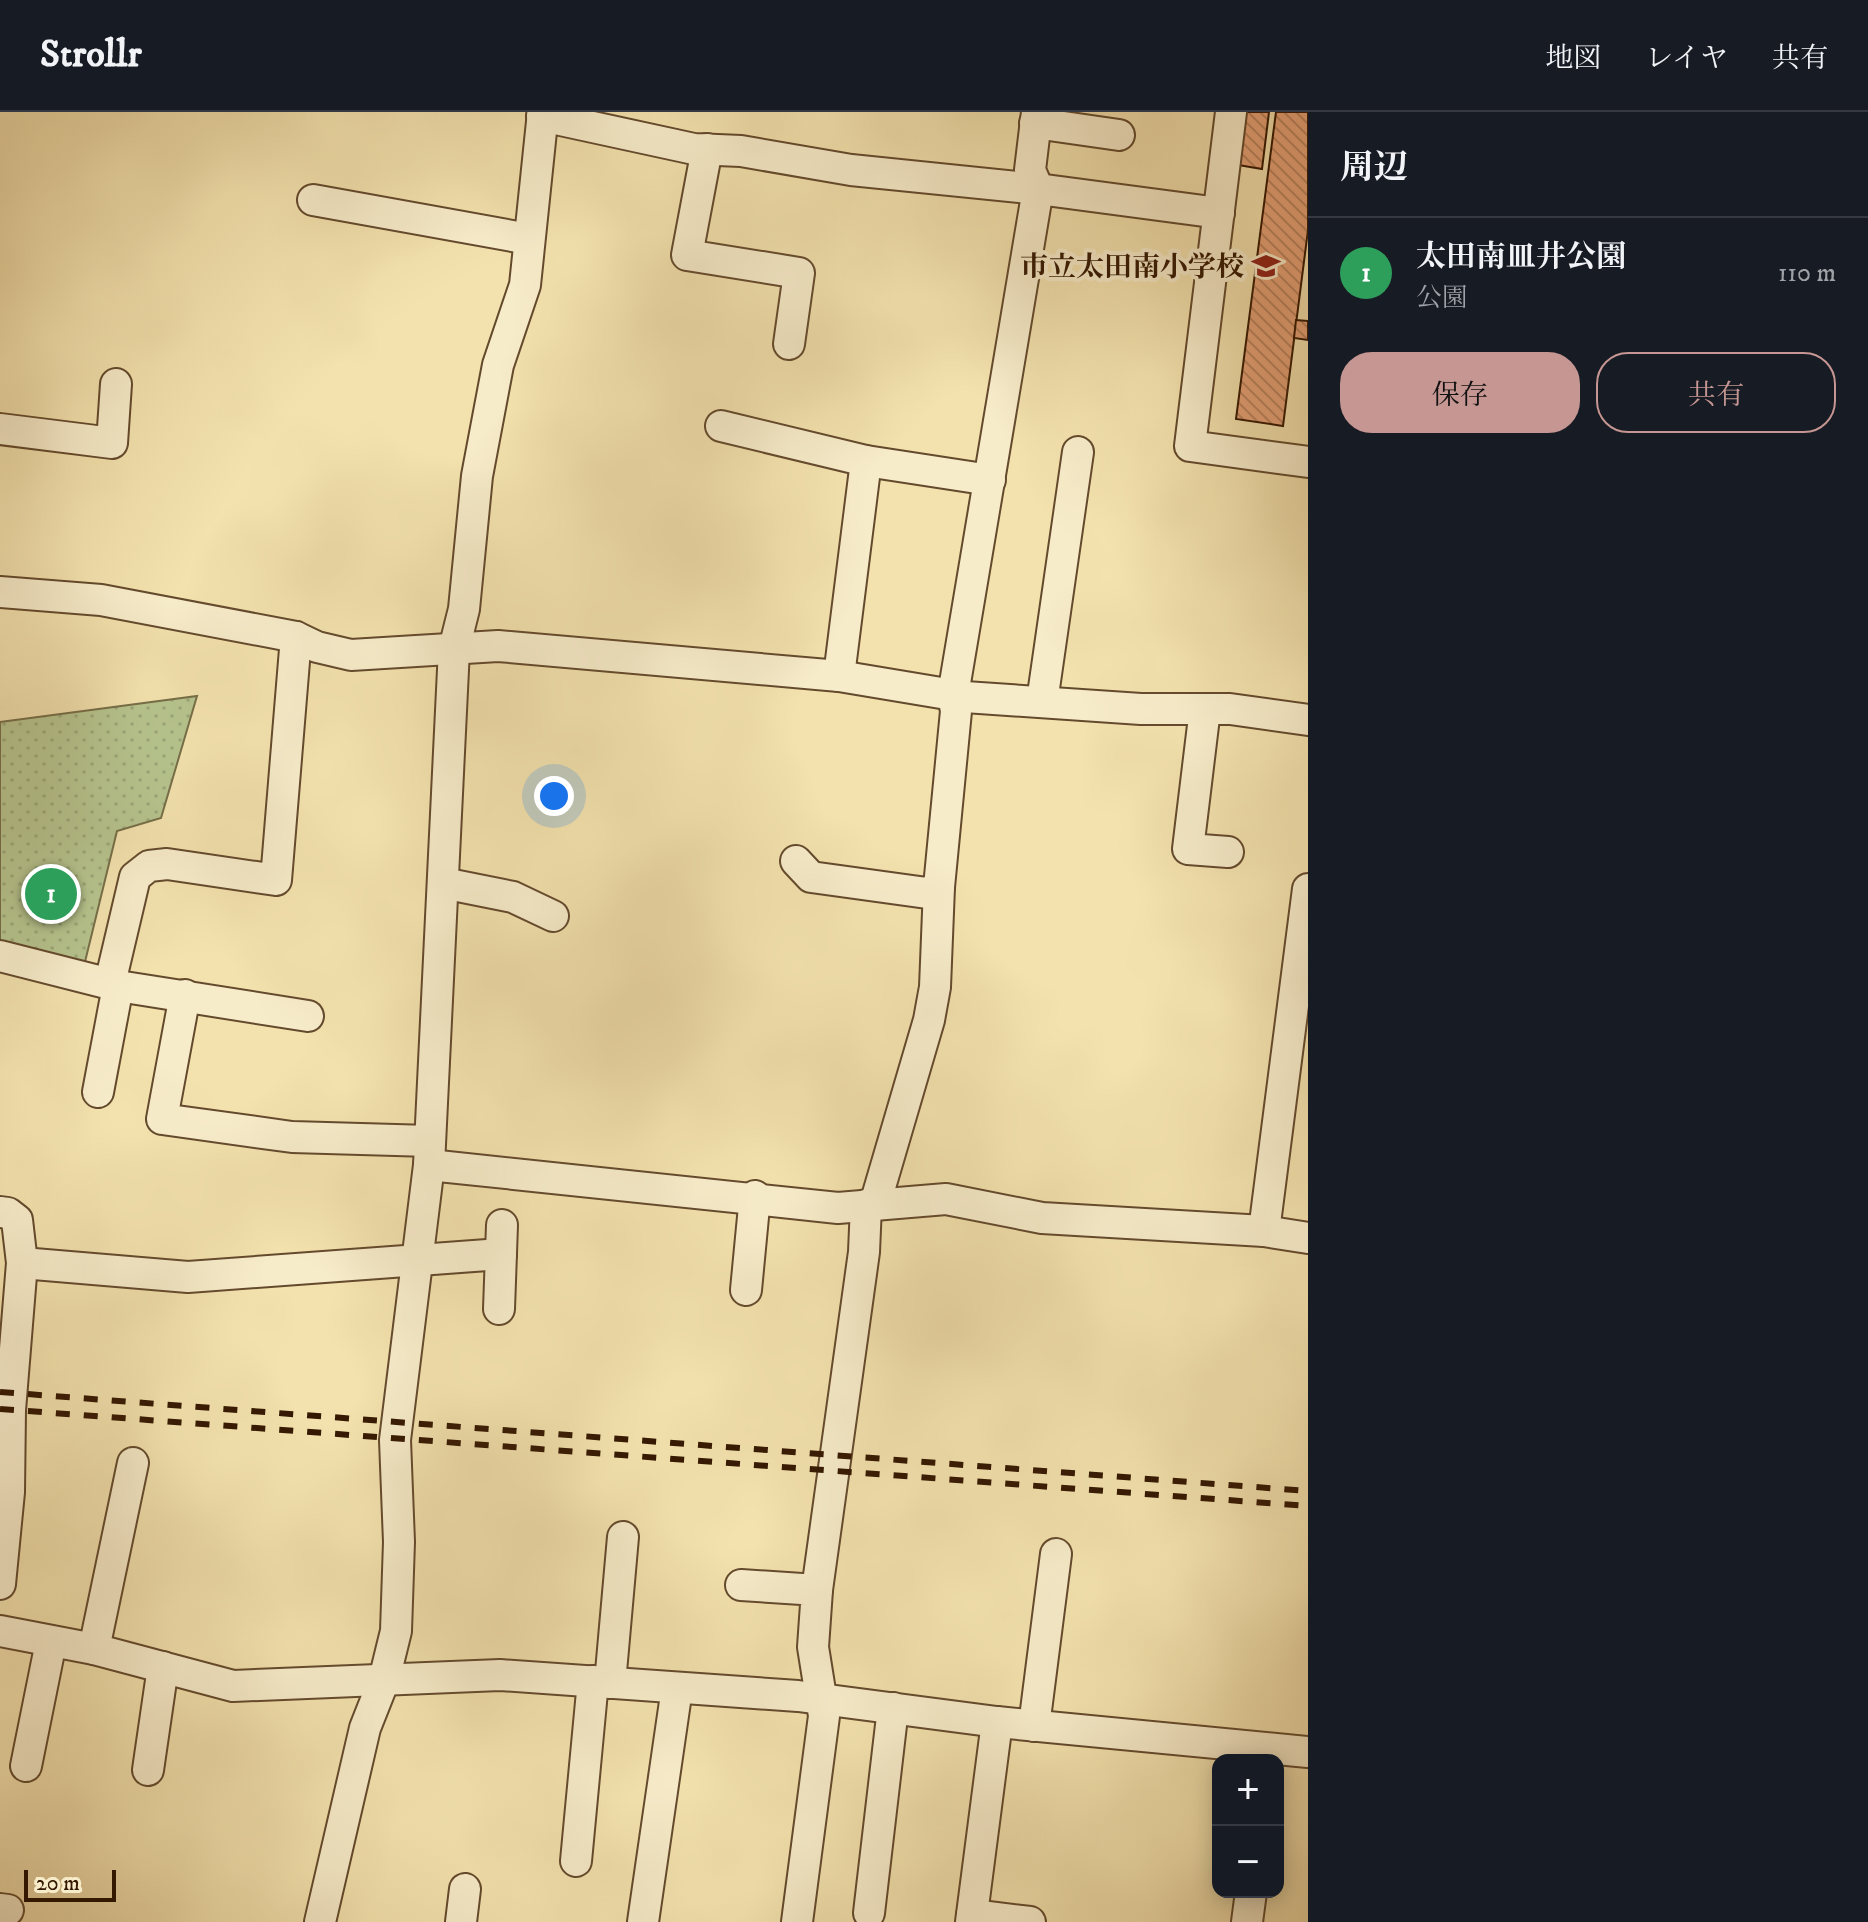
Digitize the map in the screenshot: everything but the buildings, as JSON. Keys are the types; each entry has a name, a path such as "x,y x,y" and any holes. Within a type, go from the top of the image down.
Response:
{"street":[{"path":"1231,112 1190,446 1308,462"},
{"path":"320,1922 365,1728 384,1680 396,1631 399,1542 395,1440 429,1153 454,649 464,609 477,476 498,365 525,285 542,114 707,149 741,151 851,170 1038,189 1219,213"},
{"path":"797,1922 824,1716 813,1647 817,1590 871,1204 929,1020 935,987 939,887 956,711 953,695 1038,189 1030,170 1036,117 1119,135"},
{"path":"707,149 687,255 799,273 789,344"},
{"path":"313,200 529,239"},
{"path":"0,429 112,443 116,384"},
{"path":"721,426 866,461 990,480"},
{"path":"1042,702 1078,452"},
{"path":"839,676 866,461"},
{"path":"0,592 101,600 296,637 317,647 351,655 498,646 839,676 953,695 1205,709 1308,720"},
{"path":"98,1092 114,984 135,877 149,866 167,864 276,880 296,637"},
{"path":"1205,709 1188,849 1228,852"},
{"path":"796,861 811,877 927,893 939,887"},
{"path":"443,883 513,897 553,916"},
{"path":"1264,1231 1308,889"},
{"path":"0,956 114,984 308,1016"},
{"path":"185,995 162,1119 838,1208 946,1199 1042,1218 1264,1231 1308,1238"},
{"path":"746,1290 755,1196"},
{"path":"0,1212 17,1220 22,1263 10,1410 9,1492 0,1584"},
{"path":"22,1263 188,1277 418,1259 501,1240 499,1309"},
{"path":"94,1649 133,1463"},
{"path":"576,1861 623,1537"},
{"path":"1034,1726 1056,1554"},
{"path":"741,1585 817,1590"},
{"path":"0,1631 94,1649 233,1686 500,1675 819,1699 1270,1754 1308,1752"},
{"path":"26,1766 51,1642"},
{"path":"148,1770 163,1667"},
{"path":"643,1922 677,1688"},
{"path":"869,1913 893,1708"},
{"path":"997,1722 972,1918 1030,1922"},
{"path":"461,1922 465,1889"},
{"path":"1247,1922 1250,1898"}],"green space":[{"path":"197,696 161,818 117,831 82,974 0,956 0,722"}],"railway":[{"path":"0,1392 1308,1491"},
{"path":"0,1409 1308,1506"}],"place":[{"name":"市立太田南小学校","path":"1266,266"},
{"name":"太田南皿井公園","path":"51,894"}]}
